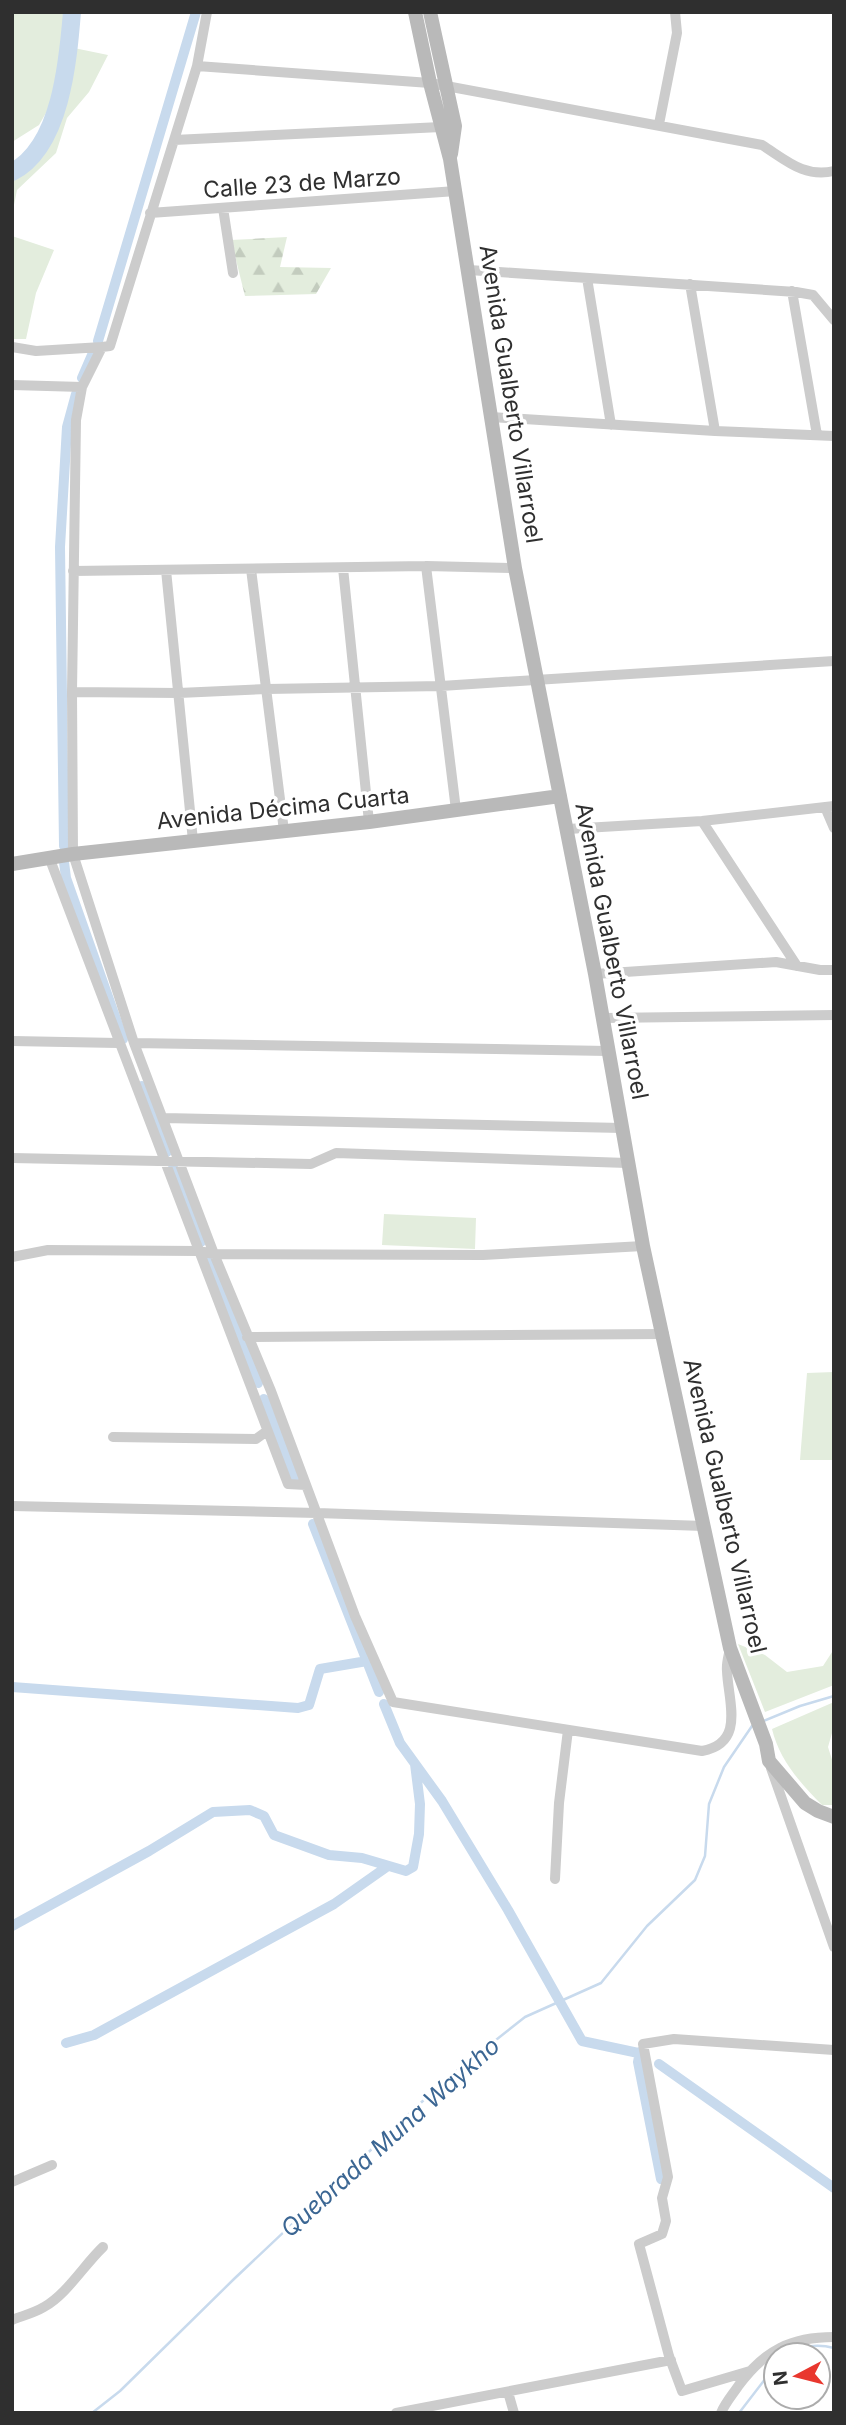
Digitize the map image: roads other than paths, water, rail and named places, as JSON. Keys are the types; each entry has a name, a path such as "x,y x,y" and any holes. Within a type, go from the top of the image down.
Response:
{"main road":[{"name":"Avenida Gualberto Villarroel","path":"428,13 430,83 456,191 515,568 559,796 568,829 643,1247 730,1648 766,1744 769,1761"},
{"name":"Avenida Gualberto Villarroel","path":"428,13 455,126 450,159"},
{"name":"Avenida Décima Cuarta","path":"12,864 73,854 369,822 559,796"},
{"path":"769,1761 805,1803 834,1817"}],"street":[{"path":"12,347 36,351 110,346 197,66 207,12"},
{"path":"659,124 677,33 675,12"},
{"path":"197,66 430,83 762,145 798,168 819,174 834,171"},
{"path":"174,140 441,127"},
{"name":"Calle 23 de Marzo","path":"150,213 456,191"},
{"path":"223,208 233,273"},
{"path":"469,270 792,291 813,295 834,320"},
{"path":"587,278 611,425"},
{"path":"690,284 715,431"},
{"path":"792,291 817,435"},
{"path":"102,347 82,387 76,420 72,692 73,854 134,1043 214,1254 271,1391 355,1616 393,1702 702,1751 713,1749 729,1735 732,1717 726,1668 730,1648"},
{"path":"12,386 82,387"},
{"path":"491,417 834,436"},
{"path":"73,571 426,566 515,568"},
{"path":"426,566 457,810"},
{"path":"343,568 369,822"},
{"path":"251,569 284,831"},
{"path":"166,570 193,841"},
{"path":"72,692 179,693 267,688 441,686 834,661"},
{"path":"568,829 702,821 829,806 834,828"},
{"path":"702,821 797,966"},
{"path":"49,857 288,1484 306,1485"},
{"path":"595,974 776,962 834,970"},
{"path":"603,1018 834,1015"},
{"path":"12,1041 118,1043"},
{"path":"134,1043 608,1051"},
{"path":"164,1118 622,1128"},
{"path":"12,1158 311,1164 336,1153 627,1163"},
{"path":"12,1257 48,1250 482,1255 643,1247"},
{"path":"247,1337 664,1334"},
{"path":"113,1437 256,1439 267,1431"},
{"path":"12,1506 704,1526"},
{"path":"555,1879 559,1802 568,1730"},
{"path":"769,1761 834,1947"},
{"path":"750,2371 682,2391 671,2360 639,2244 662,2234 666,2221 662,2198 668,2177 643,2044 674,2039 834,2050"},
{"path":"12,2182 52,2165"},
{"path":"12,2320 44,2307 62,2293 103,2246"},
{"path":"721,2413 750,2371 771,2352 787,2344 834,2337"},
{"path":"396,2413 671,2360"},
{"path":"508,2392 514,2413"}],"waterway":[{"path":"12,172 28,160 51,123 64,78 72,12"},
{"path":"98,341 196,12"},
{"path":"82,378 92,355"},
{"path":"64,846 60,547 67,427 76,394"},
{"path":"64,862 66,878 123,1039"},
{"path":"142,1086 167,1152"},
{"path":"173,1168 201,1242"},
{"path":"207,1258 258,1383"},
{"path":"264,1399 295,1477"},
{"path":"313,1524 379,1692"},
{"path":"12,1687 298,1708 309,1705 320,1669 367,1661"},
{"name":"Quebrada Muna Waykho","path":"761,1722 834,1696"},
{"path":"384,1704 400,1743 442,1801 582,2041 643,2054"},
{"name":"Quebrada Muna Waykho","path":"92,2413 120,2391 234,2279 444,2081 525,2017 601,1983 647,1926 695,1880 705,1856 709,1804 724,1767 752,1726"},
{"path":"12,1926 149,1851 213,1812 250,1810 264,1816 274,1835 329,1855 362,1858 406,1871 413,1867 419,1834 420,1804 415,1764"},
{"path":"66,2043 94,2035 334,1904 388,1866"},
{"path":"640,2052 638,2062 661,2179"},
{"path":"659,2064 834,2188"},
{"path":"739,2413 762,2383"}]}
